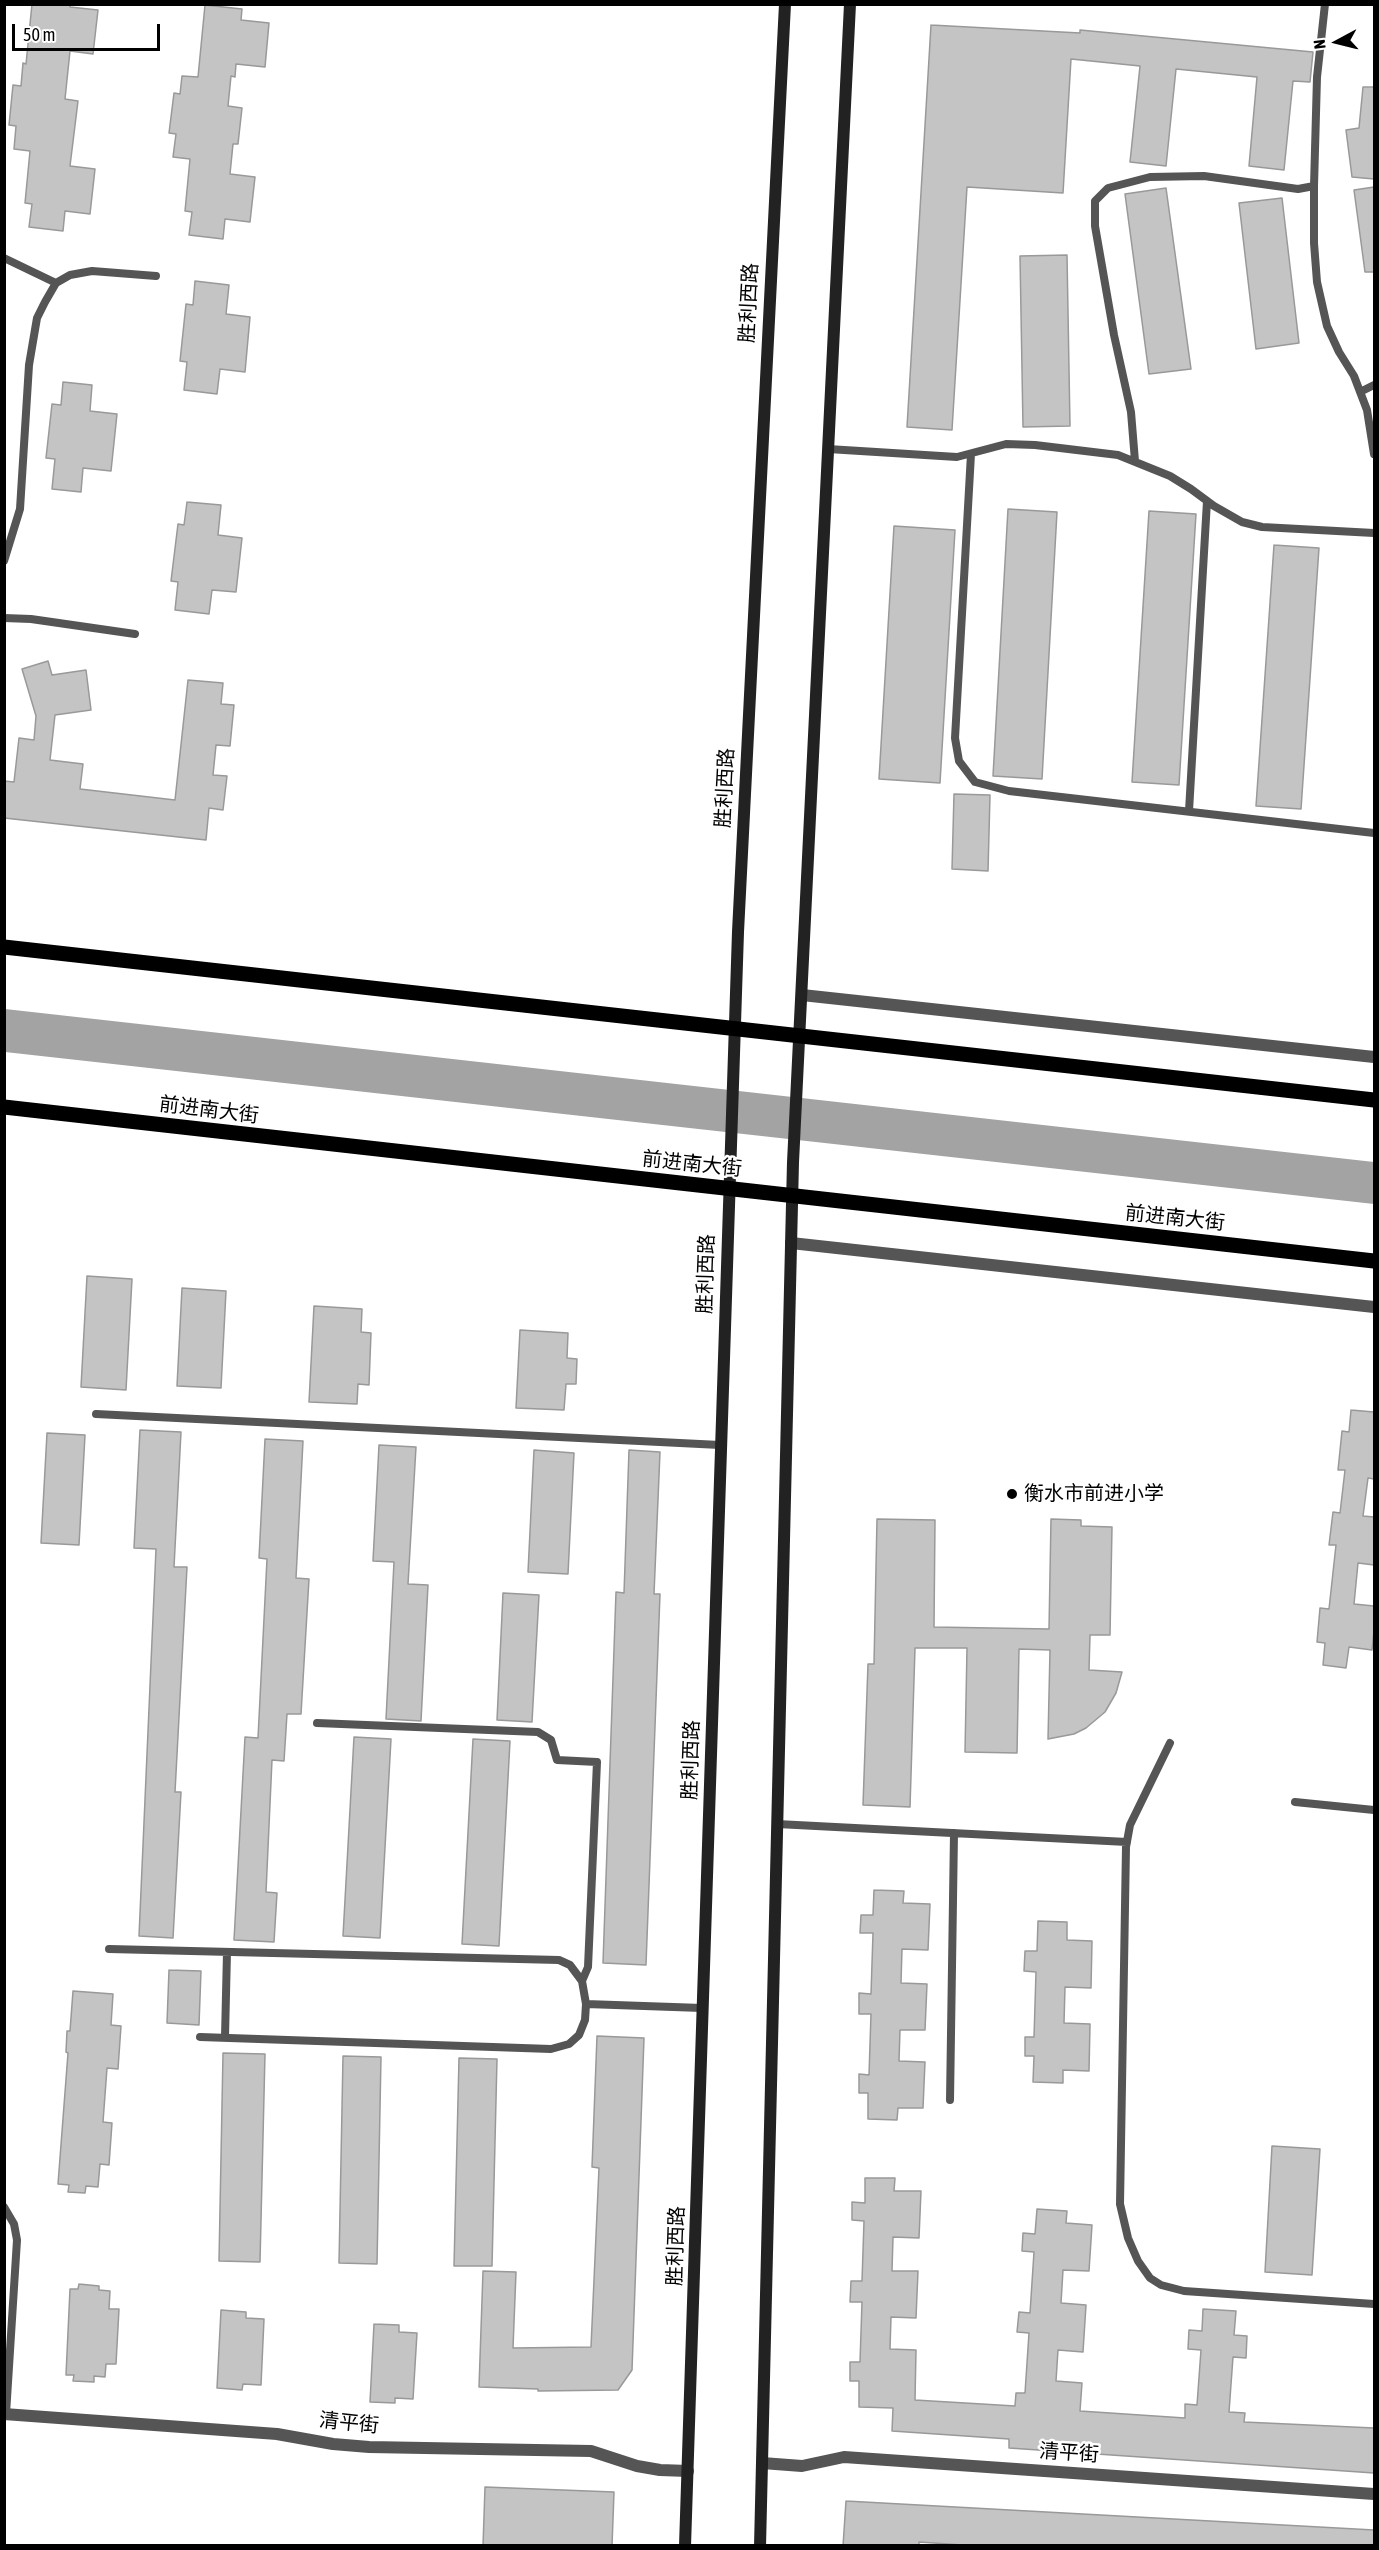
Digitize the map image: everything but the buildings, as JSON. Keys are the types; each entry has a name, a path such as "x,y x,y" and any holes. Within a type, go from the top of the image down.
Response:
{"main road":[{"name":"胜利西路","path":"685,2546 734,1029 785,4"},
{"path":"760,2546 793,1162 850,4"},
{"path":"4,947 1374,1100"},
{"name":"前进南大街","path":"4,1107 1374,1261"}],"street":[{"path":"802,994 1374,1057"},
{"path":"791,1243 1374,1307"},
{"name":"清平街","path":"5,2414 277,2434 333,2444 369,2447 591,2451 637,2466 688,2471"},
{"name":"清平街","path":"762,2463 802,2466 844,2457 1374,2494"}],"lane":[{"path":"1324,4 1317,77 1314,243 1320,293 1327,326 1367,410 1374,454"},
{"path":"1135,461 1131,412 1114,335 1095,226 1095,201 1108,188 1150,177 1204,176 1298,189 1314,186"},
{"path":"4,258 56,283"},
{"path":"4,561 20,509 33,338 38,318 56,283 70,275 92,271 156,276"},
{"path":"1360,392 1374,385"},
{"path":"828,449 957,457 1006,444 1035,445 1118,455 1170,476 1242,522 1262,527 1374,533"},
{"path":"971,454 955,738 959,760 975,782 1009,791 1374,833"},
{"path":"1189,811 1207,501"},
{"path":"4,618 31,619 135,634"},
{"path":"96,1414 720,1445"},
{"path":"317,1723 538,1732 551,1740 557,1760 597,1762 588,1967 582,1982"},
{"path":"1170,1743 1143,1794 1126,1842 1120,2204 1128,2238 1138,2261 1150,2278 1161,2285 1184,2290 1374,2304"},
{"path":"1295,1802 1374,1810"},
{"path":"777,1824 1126,1842"},
{"path":"950,2100 954,1833"},
{"path":"109,1949 559,1960 570,1965 582,1982 586,2004 585,2020 579,2035 569,2044 551,2049 200,2037"},
{"path":"225,2037 227,1952"},
{"path":"586,2004 702,2008"},
{"path":"4,2207 14,2224 17,2240 5,2414"}],"shaded area":[{"path":"5,1009 1374,1162 1374,1204 5,1052"}],"place":[{"name":"衡水市前进小学","path":"1012,1494"}]}
